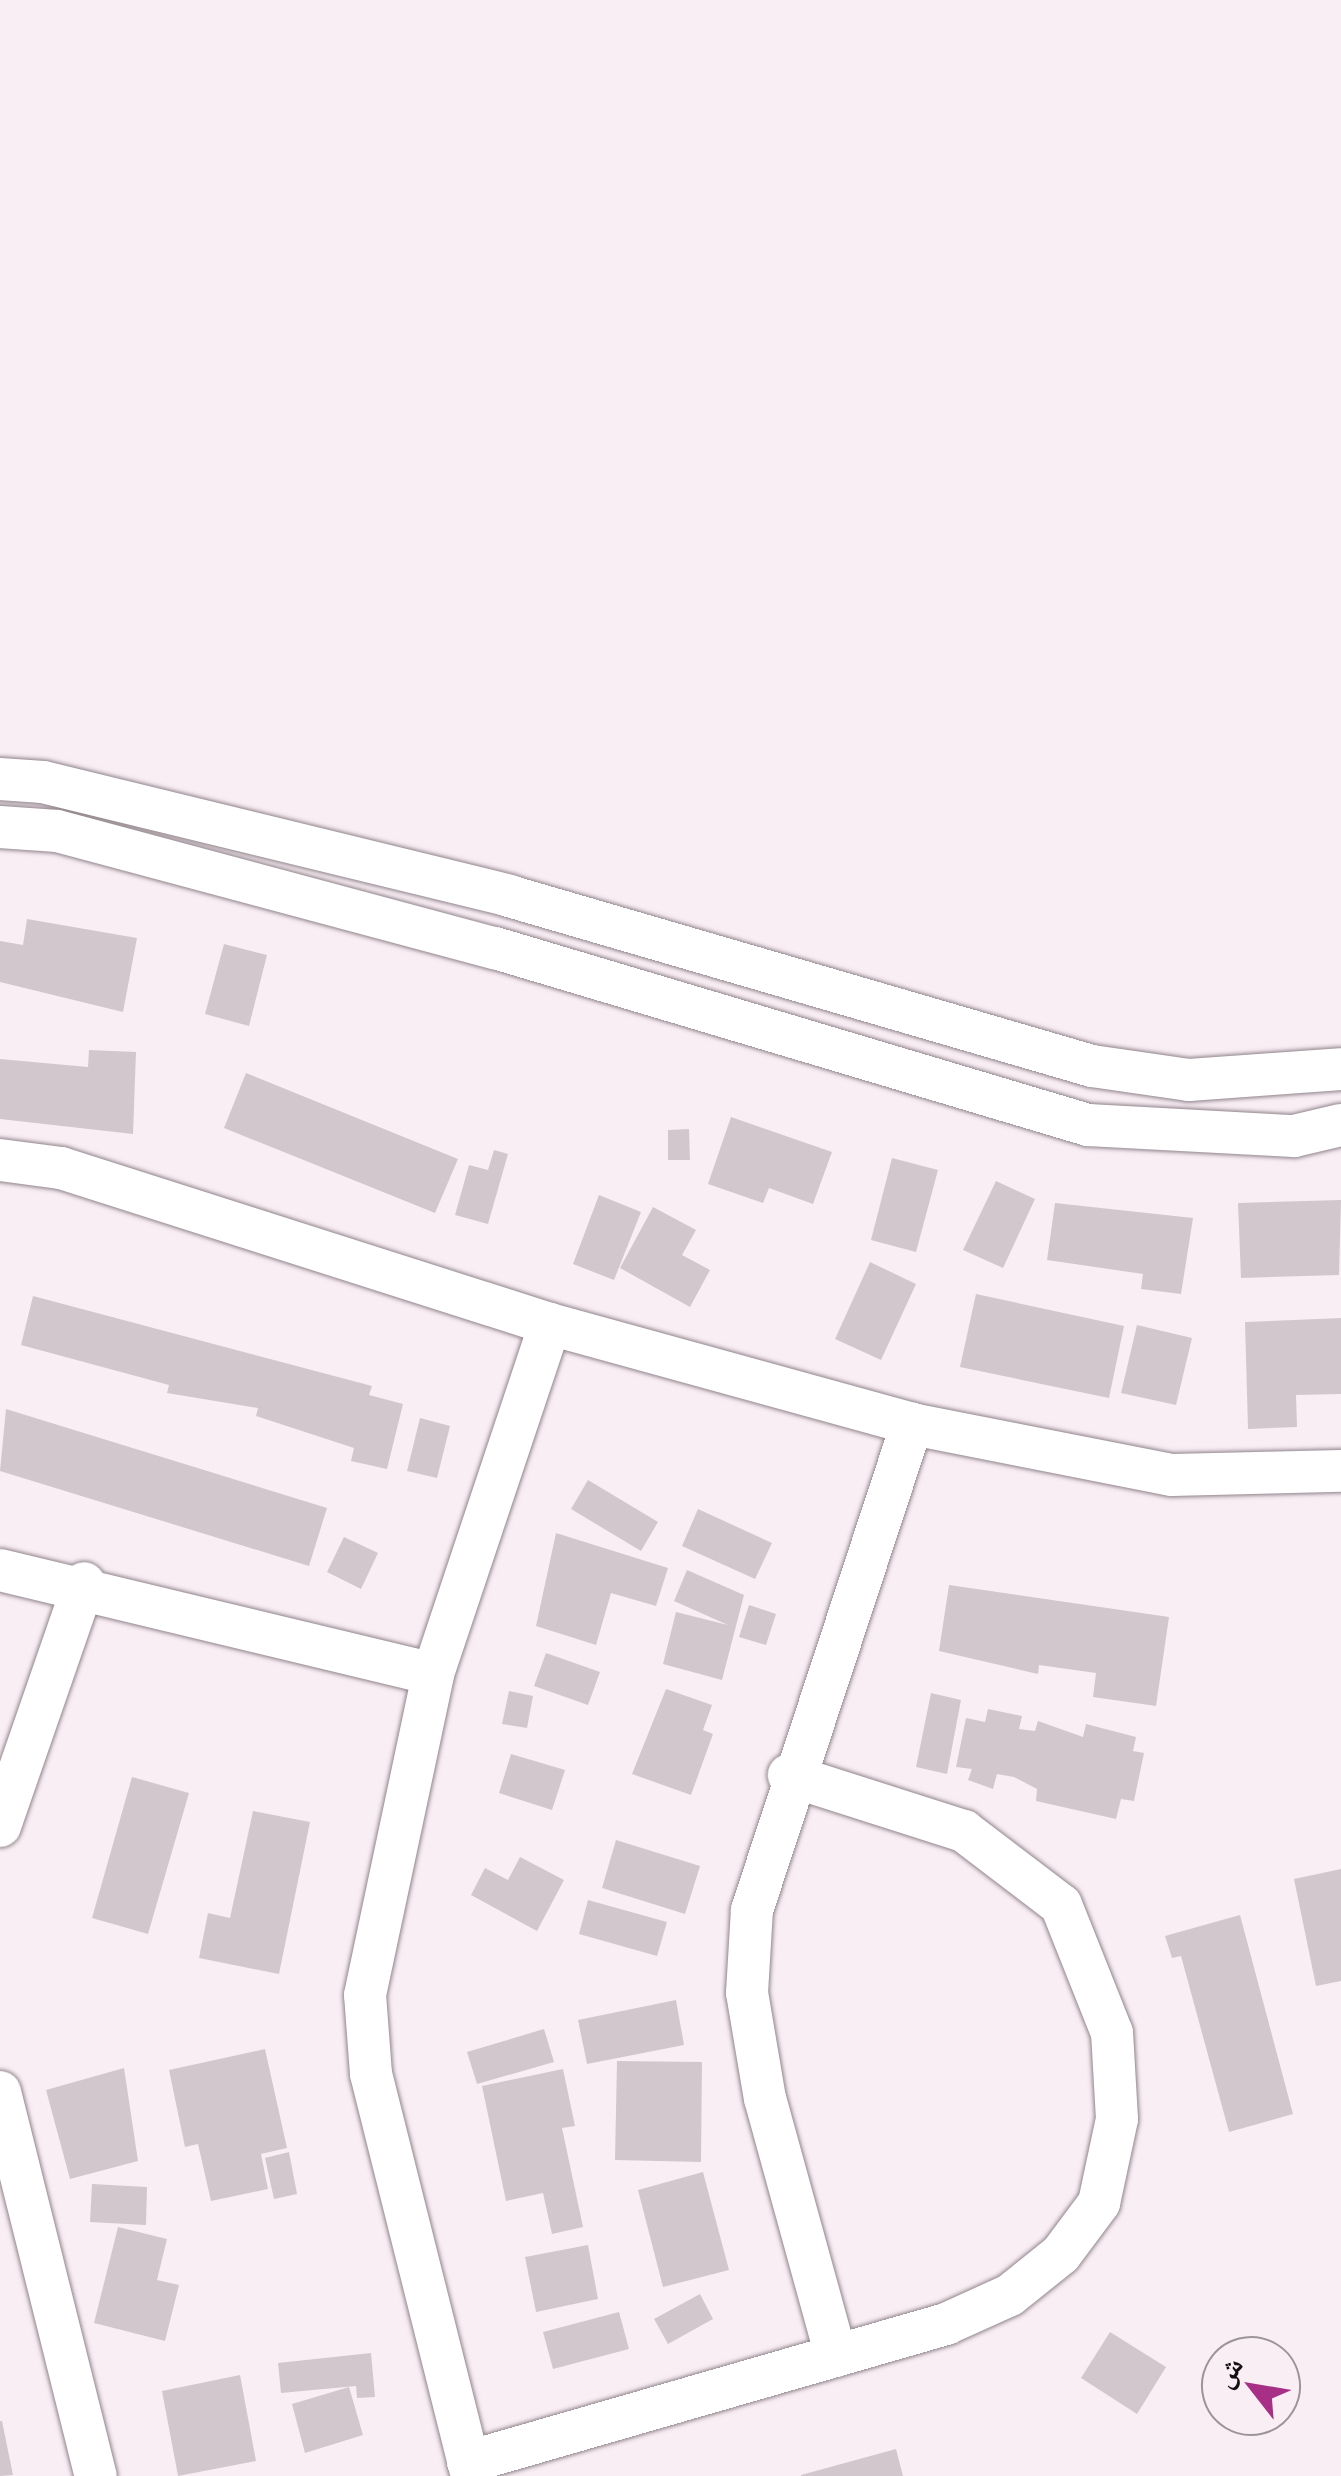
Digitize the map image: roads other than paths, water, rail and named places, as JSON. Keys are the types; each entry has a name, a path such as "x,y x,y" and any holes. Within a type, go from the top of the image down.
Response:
{"street":[{"path":"0,779 43,782 510,896 1092,1066 1188,1080 1341,1069"},
{"path":"0,827 58,832 495,948 1088,1124 1294,1136 1341,1125"},
{"path":"495,948 510,896"},
{"path":"0,1160 61,1168 550,1324 912,1424 1172,1476 1341,1471"},
{"path":"550,1324 433,1674 364,2038 470,2469 946,2324 1010,2295 1061,2254 1099,2203 1117,2119 1112,2033 1082,1940 1032,1877 964,1830 789,1775"},
{"path":"836,2356 765,2099 747,1993 752,1910 789,1775 912,1424"},
{"path":"0,1570 84,1583 433,1674"},
{"path":"0,1826 84,1583"},
{"path":"0,2092 96,2476"}]}
